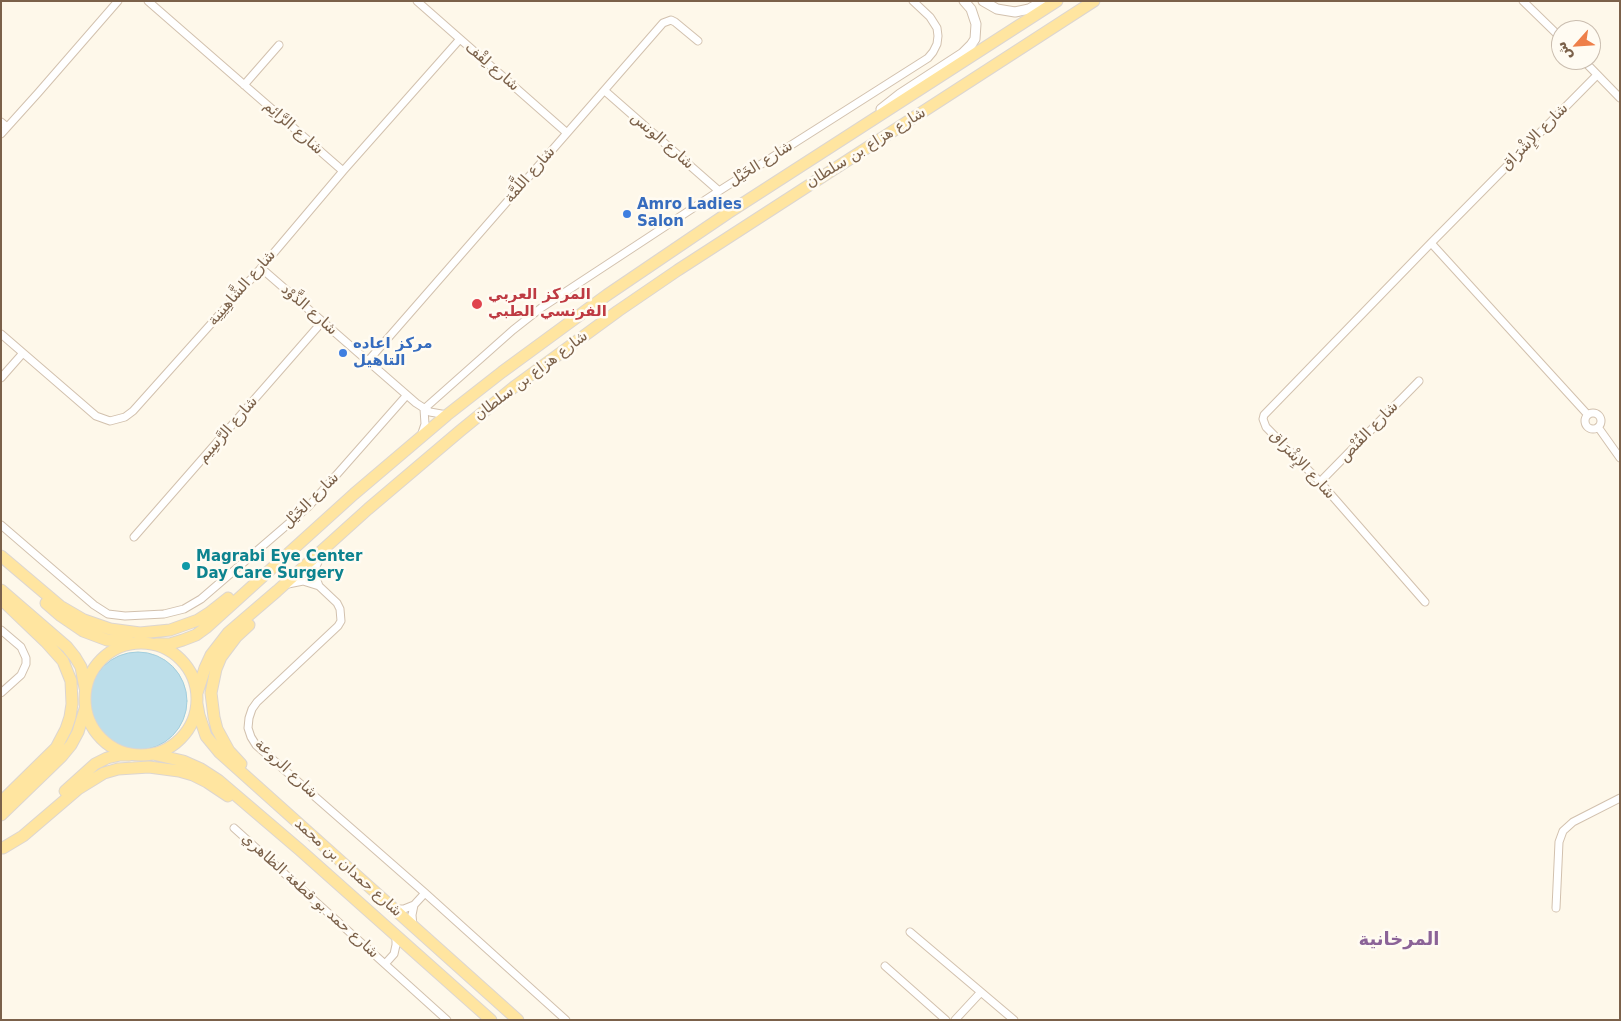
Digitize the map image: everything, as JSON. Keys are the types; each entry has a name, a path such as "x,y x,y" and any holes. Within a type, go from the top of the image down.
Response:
{"main road":[{"name":"شارع هزاع بن سلطان","path":"156,644 170,644 196,635 354,494 448,415 548,338 660,258 1057,1"},
{"name":"شارع هزاع بن سلطان","path":"197,699 205,668 219,643 228,633 460,430 618,310 1094,1"},
{"path":"1,556 49,597 72,613 110,629 140,633 170,630 198,620 248,583 264,576"},
{"path":"1,564 71,624 95,636 120,642 156,644 172,651 184,662 193,677 197,699 193,721 183,736 170,748 153,754 114,756 95,764 2,849"},
{"path":"280,589 264,612 236,638 222,657 213,681 212,705 217,729 229,751 293,810 307,826 312,836"},
{"path":"1,590 75,657 82,673 85,691 81,726 71,745 1,815"},
{"path":"1,599 56,652 68,670 72,692 70,717 56,748 1,802"},
{"path":"85,691 89,677 96,664 106,654 119,647 133,643"},
{"name":"شارع حمدان بن محمد","path":"197,699 202,726 212,745 518,1020"},
{"path":"85,704 93,728 101,738 122,752 134,755"},
{"name":"شارع حمدان بن محمد","path":"153,754 183,761 214,777 300,850 491,1020"},
{"path":"2,849 23,836 91,780 104,773 118,769 149,767 180,771 207,782 223,792 276,836 300,850"}],"street":[{"path":"1,134 4,124 38,94 118,1"},
{"name":"شارع الرَّائِم","path":"148,1 342,172"},
{"name":"شارع لِقْف","path":"417,1 567,133"},
{"name":"شارع الخَيْل","path":"424,409 512,330 541,308 719,191 928,58 937,44 937,28 930,17 913,1"},
{"path":"870,122 892,99 963,53 971,45 975,39 976,24 971,9 964,1"},
{"path":"983,1 997,9 1015,12 1029,9 1044,1"},
{"path":"1523,1 1551,28"},
{"name":"شارع اللَّمَّة","path":"368,361 666,21 675,22 698,41"},
{"name":"شارع الشَّاهِينِية","path":"1,334 96,416 110,421 121,420 133,411 261,268 342,172 460,39"},
{"path":"244,85 279,45"},
{"path":"1594,70 1620,98"},
{"name":"شارع الإِشْرَاق","path":"1425,602 1320,482 1266,427 1263,419 1264,415 1598,74"},
{"name":"شارع الونس","path":"605,91 719,191"},
{"path":"1431,243 1588,415 1593,413 1598,415 1601,422 1598,427 1620,458"},
{"name":"شارع الذَّوْد","path":"261,268 406,396 424,409 435,414 448,415"},
{"name":"شارع الرَّسِيم","path":"134,537 322,322"},
{"path":"1,378 23,353"},
{"name":"شارع الفُنْص","path":"1320,482 1419,381"},
{"name":"شارع الخَيْل","path":"1,525 94,605 108,614 125,616 164,614 184,609 201,599 309,506 406,396"},
{"path":"420,438 425,424 424,409"},
{"path":"319,586 316,580 315,569 327,545"},
{"path":"280,589 293,582 303,581 319,586"},
{"name":"شارع الروعة","path":"319,586 337,603 340,609 341,621 338,626 257,702 248,718 248,728 251,737 256,745 566,1020"},
{"path":"1,630 21,647 26,658 26,664 21,674 1,693"},
{"path":"1556,908 1559,842 1563,831 1572,822 1620,798"},
{"name":"شارع حمد بو قطعة الظاهري","path":"234,828 447,1020"},
{"path":"393,908 404,908 414,905 425,893"},
{"path":"413,926 412,915 414,905"},
{"path":"910,932 1014,1020"},
{"name":"شارع حمد بو قطعة الظاهري","path":"385,964 394,954 396,936"},
{"name":"شارع حمد بو قطعة الظاهري","path":"394,954 413,950"},
{"path":"885,966 946,1020"},
{"path":"955,1020 981,992"}],"water":[{"path":"138,652 157,655 173,666 184,682 187,701 184,720 173,736 157,747 138,750 119,747 103,736 92,720 89,701 92,682 103,666 119,655"}],"place":[{"name":"Amro Ladies Salon","path":"627,214"},
{"name":"المركز العربي الفرنسي الطبي","path":"477,304"},
{"name":"مركز اعاده التاهيل","path":"343,353"},
{"name":"Magrabi Eye Center Day Care Surgery","path":"186,566"}],"district":[{"name":"المرخانية","path":"1399,940"}]}
